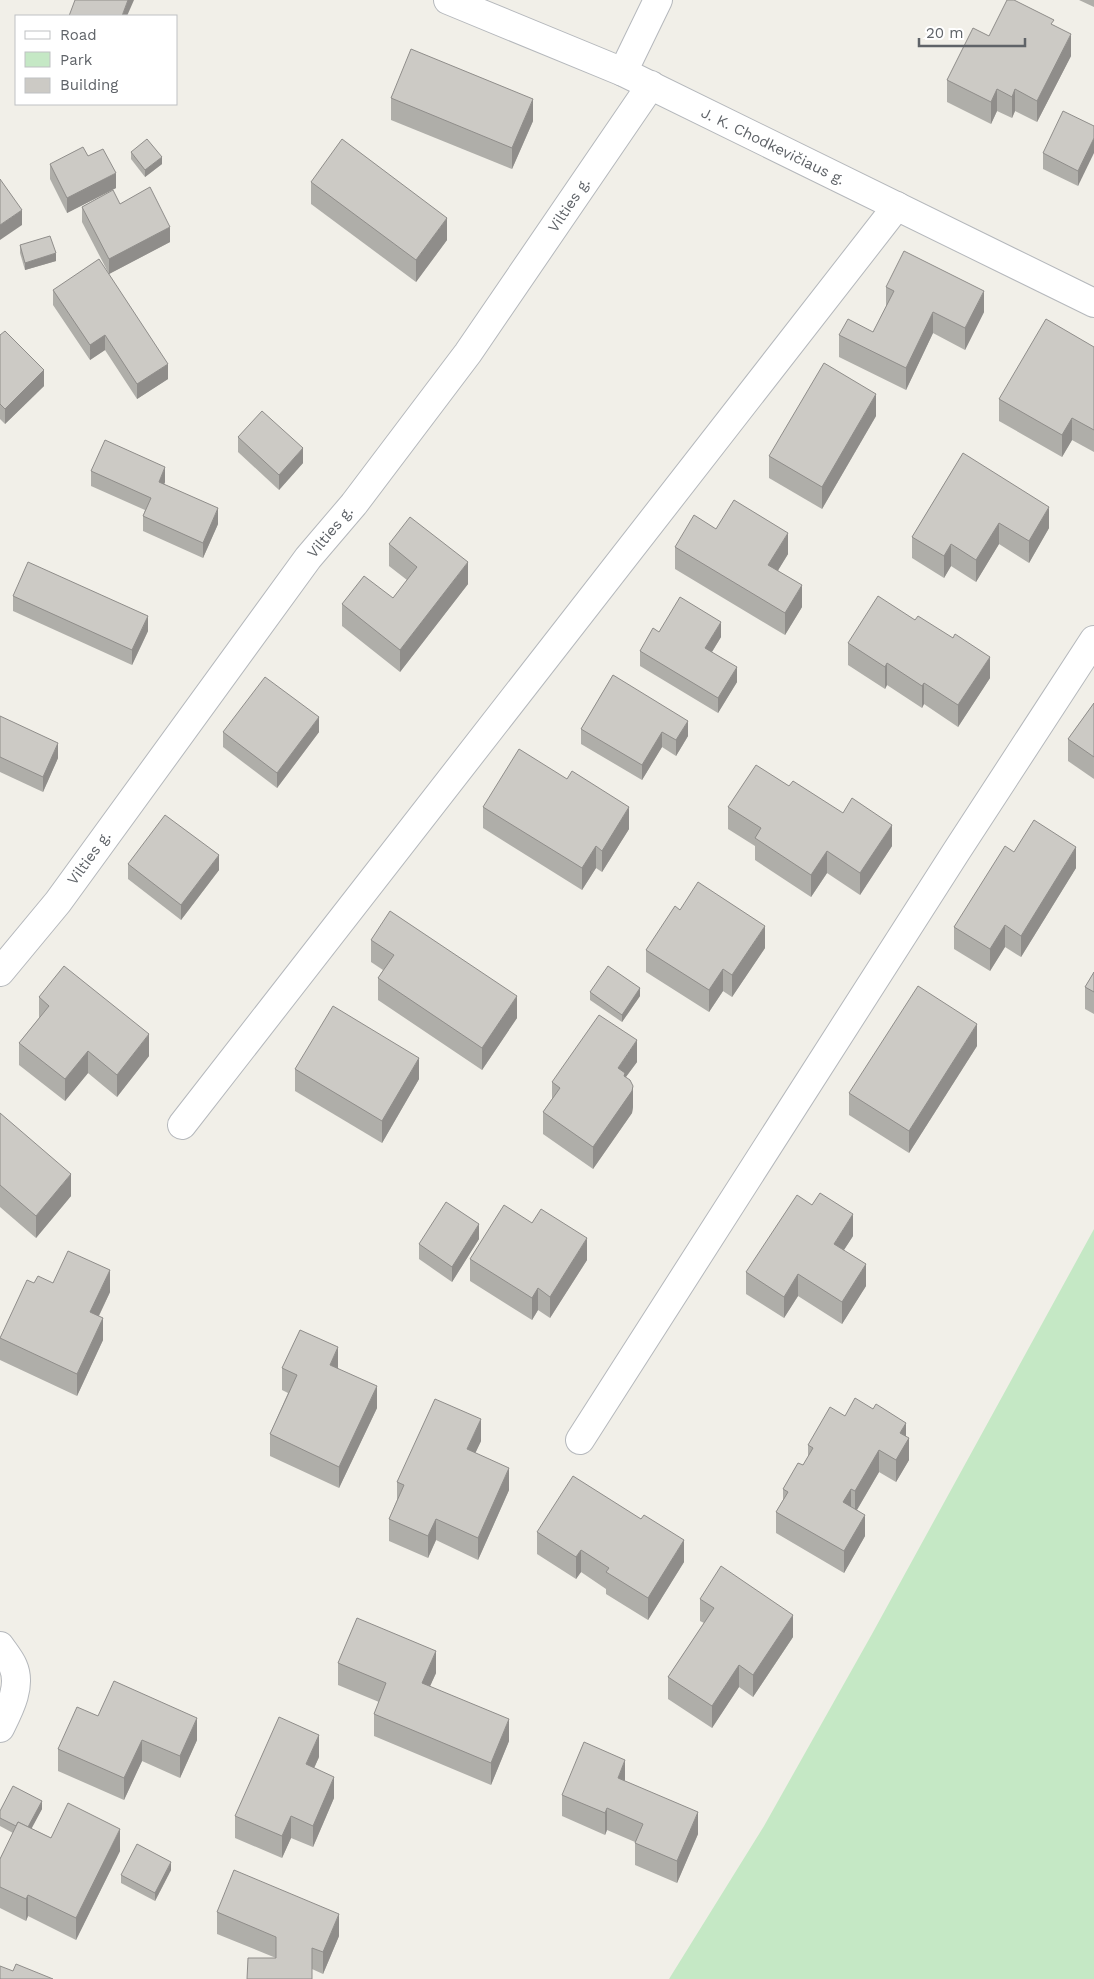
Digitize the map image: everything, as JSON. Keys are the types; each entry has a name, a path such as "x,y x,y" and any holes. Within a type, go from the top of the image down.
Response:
{"street":[{"name":"J. K. Chodkevičiaus g.","path":"448,0 651,85 1094,303"},
{"path":"623,72 658,0"},
{"name":"Vilties g.","path":"0,972 58,902 308,558 354,504 468,353 651,85"},
{"path":"182,1125 897,206"},
{"path":"580,1440 956,852 1094,640"},
{"path":"0,1646 14,1668 16,1687 5,1717"}],"green space":[{"path":"1094,1229 1094,1979 669,1979 764,1826 872,1634"}],"building":[{"path":"75,0 128,0 122,15 69,15"},
{"path":"1007,0 1014,0 1054,20 1051,24 1071,34 1037,101 1015,89 1012,97 997,89 991,102 947,80 973,28 989,36"},
{"path":"411,49 533,99 512,148 391,98"},
{"path":"1063,111 1094,126 1094,138 1078,171 1043,153"},
{"path":"147,139 162,157 145,170 131,152"},
{"path":"342,139 447,218 416,260 311,182"},
{"path":"83,147 88,156 103,149 116,173 67,198 50,164"},
{"path":"0,179 22,210 0,225"},
{"path":"150,187 170,227 109,259 82,207 113,190 120,204"},
{"path":"50,236 56,253 25,263 20,245"},
{"path":"904,251 984,291 965,328 933,312 906,368 839,335 848,319 873,332 894,291 886,287"},
{"path":"99,259 168,364 137,384 105,335 90,345 53,290"},
{"path":"1046,319 1094,347 1094,430 1072,418 1062,435 999,399"},
{"path":"5,331 44,370 5,409 0,404 0,335"},
{"path":"824,363 876,394 822,487 769,456"},
{"path":"262,411 303,448 279,475 238,437"},
{"path":"105,440 165,467 159,482 218,508 203,543 143,516 151,498 91,471"},
{"path":"963,453 1049,507 1029,541 999,523 976,560 951,544 944,556 912,537"},
{"path":"734,500 788,533 768,565 802,585 785,613 675,547 694,515 716,529"},
{"path":"410,517 468,562 400,650 342,604 364,576 393,598 417,567 389,544"},
{"path":"28,562 148,616 132,650 13,596"},
{"path":"878,596 915,620 918,616 953,638 955,634 990,657 958,705 924,683 922,686 887,663 885,667 848,643"},
{"path":"680,597 721,622 705,648 737,667 718,698 640,651 653,628 659,632"},
{"path":"613,675 688,721 676,740 662,732 642,765 581,729"},
{"path":"265,677 319,717 277,773 223,732"},
{"path":"1094,703 1094,757 1068,739"},
{"path":"0,716 58,743 43,777 0,757"},
{"path":"519,749 567,779 572,771 629,807 602,851 596,846 582,868 483,807"},
{"path":"756,765 789,786 793,781 843,813 852,798 892,825 860,873 827,851 811,875 755,838 761,828 728,807"},
{"path":"165,815 219,855 181,905 128,864"},
{"path":"1034,820 1076,847 1021,936 1005,925 990,949 954,927 1005,846 1014,852"},
{"path":"698,882 765,926 732,975 723,969 709,990 646,950 675,906 680,910"},
{"path":"390,911 517,996 482,1048 378,978 394,955 371,940"},
{"path":"64,966 149,1034 117,1075 88,1051 65,1079 19,1043 49,1006 39,997"},
{"path":"608,966 640,988 622,1015 590,992"},
{"path":"1094,972 1094,992 1085,987"},
{"path":"918,986 977,1024 909,1131 849,1093"},
{"path":"333,1006 419,1058 382,1121 295,1069"},
{"path":"599,1015 637,1040 618,1068 630,1080 633,1086 632,1091 593,1147 543,1112 560,1088 552,1082"},
{"path":"0,1113 71,1174 36,1216 0,1185"},
{"path":"820,1193 853,1214 834,1244 866,1264 842,1302 798,1274 784,1297 746,1272 797,1195 812,1205"},
{"path":"446,1202 479,1224 452,1267 419,1244"},
{"path":"504,1205 532,1223 541,1209 587,1238 550,1297 538,1288 532,1298 470,1259"},
{"path":"68,1251 110,1270 90,1312 103,1318 77,1374 0,1338 27,1280 34,1283 38,1276 53,1283"},
{"path":"300,1330 338,1347 330,1365 377,1386 339,1467 270,1434 297,1375 282,1368"},
{"path":"855,1398 873,1409 876,1404 906,1423 900,1433 909,1438 896,1460 879,1450 855,1491 851,1489 843,1502 865,1515 844,1551 776,1512 788,1492 783,1489 798,1463 803,1465 813,1448 808,1445 830,1407 845,1416"},
{"path":"435,1399 481,1419 467,1449 509,1468 478,1538 436,1519 428,1536 389,1519 404,1485 397,1482"},
{"path":"573,1476 641,1519 644,1515 684,1540 648,1598 606,1572 609,1568 581,1550 576,1557 537,1532"},
{"path":"721,1566 793,1615 753,1675 739,1665 712,1706 668,1677 714,1608 700,1599"},
{"path":"357,1618 436,1651 422,1683 509,1719 491,1763 374,1714 386,1683 338,1663"},
{"path":"114,1681 197,1718 180,1756 142,1740 124,1778 58,1749 77,1707 98,1716"},
{"path":"279,1717 319,1735 306,1764 334,1777 313,1826 291,1816 282,1836 235,1816"},
{"path":"584,1742 625,1760 618,1778 698,1812 677,1861 635,1843 643,1824 607,1808 605,1813 562,1795"},
{"path":"13,1786 42,1801 28,1827 18,1822 16,1826 0,1818 0,1811"},
{"path":"68,1803 120,1829 76,1918 28,1895 26,1899 0,1887 0,1859 18,1822 51,1838"},
{"path":"137,1844 171,1862 155,1893 121,1875"},
{"path":"234,1870 339,1914 323,1952 312,1948 312,1979 247,1979 248,1958 276,1958 276,1937 217,1912"},
{"path":"16,1964 53,1979 0,1979 0,1966 13,1971"}]}
